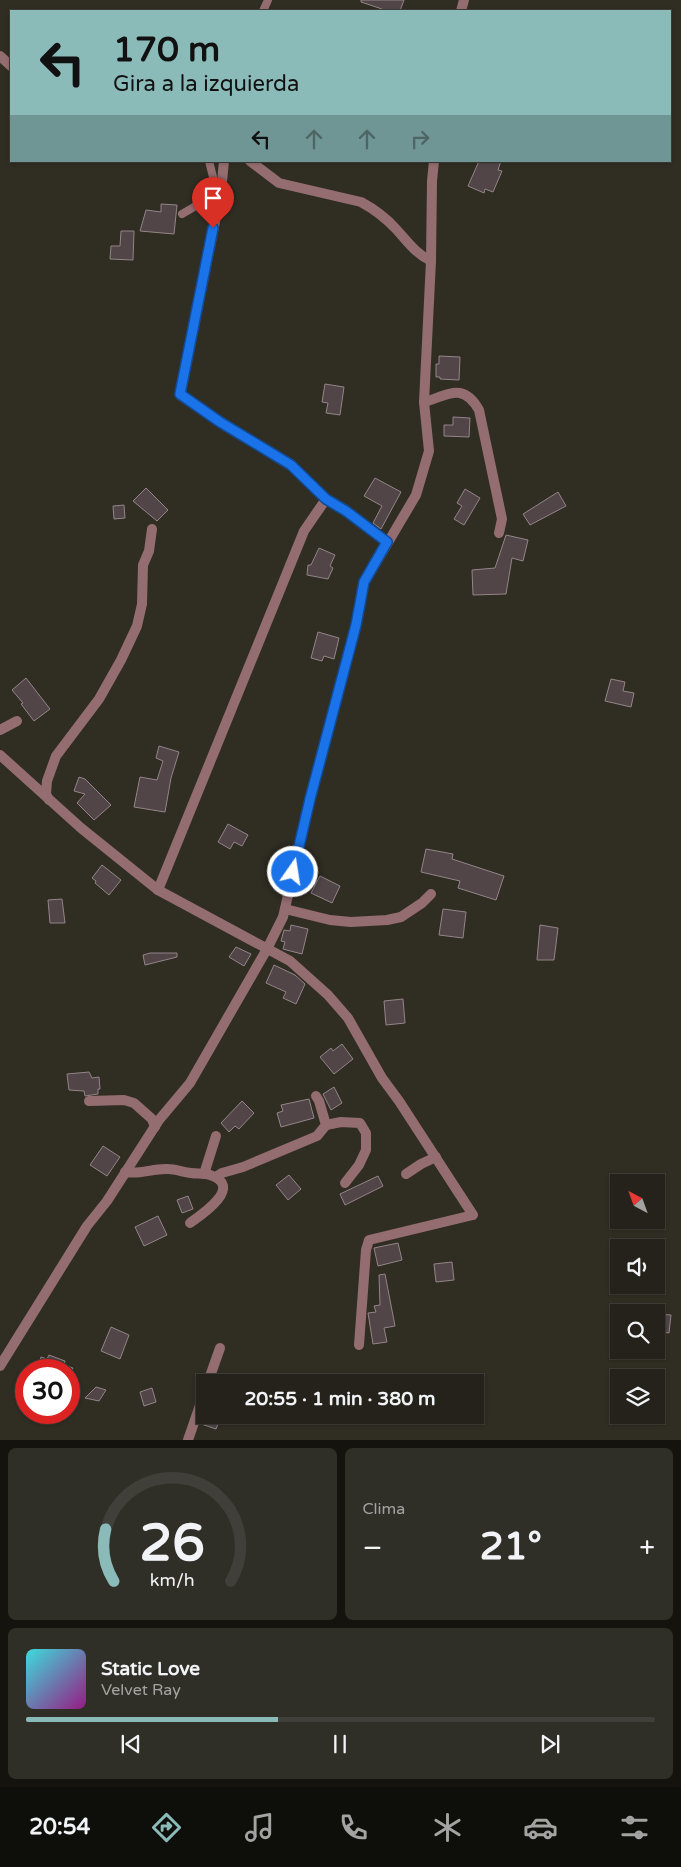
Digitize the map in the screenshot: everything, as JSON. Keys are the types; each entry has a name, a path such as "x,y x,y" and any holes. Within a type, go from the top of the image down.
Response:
{"street":[{"path":"0,56 10,65"},
{"path":"224,162 221,192 180,394 220,422 291,465 326,499 346,511 387,542"},
{"path":"251,162 279,183 361,202 372,207 420,255 431,261"},
{"path":"0,1366 87,1226 107,1201 154,1127 190,1083 267,949 283,917 310,799 356,625 364,582 416,495 429,451 424,402 434,162"},
{"path":"424,402 459,392 468,395 479,410 502,519 499,533"},
{"path":"158,890 304,531 326,499"},
{"path":"49,800 46,794 48,781 56,756 99,699 121,660 137,626 142,604 144,564 149,551 152,529"},
{"path":"0,730 17,721"},
{"path":"0,755 49,800 158,890 290,961 328,995 343,1012 382,1078 473,1215 369,1240 366,1250 358,1345"},
{"path":"285,909 330,920 351,922 388,920 401,917 422,903 431,894"},
{"path":"316,1096 319,1100 326,1125"},
{"path":"89,1101 124,1100 134,1103 152,1119 154,1127"},
{"path":"216,1177 317,1136 326,1125 341,1122 360,1123 366,1134 366,1150 359,1165 345,1183"},
{"path":"204,1174 216,1136"},
{"path":"406,1174 436,1157"},
{"path":"126,1172 167,1168 216,1177 221,1182 223,1189 220,1198 210,1209 190,1223"},
{"path":"211,1374 220,1348"},
{"path":"188,1440 196,1417"}],"lane":[{"path":"182,214 194,207 214,190 209,162"}],"building":[{"path":"361,0 404,0 400,10 382,10 361,2"},
{"path":"479,162 501,162 498,170 502,171 493,192 485,189 484,193 468,186"},
{"path":"161,204 177,205 174,234 140,231 146,210 161,212"},
{"path":"121,231 134,231 133,260 110,259 111,246 120,246"},
{"path":"439,356 460,357 459,380 436,377 436,364 439,364"},
{"path":"325,384 344,387 340,415 326,413 328,403 322,402"},
{"path":"453,417 470,418 469,437 444,436 444,425 453,425"},
{"path":"375,478 401,492 381,529 373,523 382,506 364,496"},
{"path":"146,488 168,510 157,521 133,501"},
{"path":"465,489 480,498 464,525 454,519 462,506 457,503"},
{"path":"558,492 566,506 530,525 523,514"},
{"path":"124,505 125,518 114,519 113,506"},
{"path":"506,535 528,540 523,561 512,558 506,594 473,595 472,570 495,568"},
{"path":"319,548 335,555 330,566 333,568 328,579 307,575 308,565 311,565"},
{"path":"318,632 339,638 334,659 324,656 322,661 311,658"},
{"path":"26,678 50,709 34,721 12,690"},
{"path":"611,679 625,682 623,691 634,693 631,707 605,701"},
{"path":"159,746 179,752 171,778 165,812 134,807 140,777 157,780 163,761 156,758"},
{"path":"79,777 85,779 111,805 94,820 77,803 85,794 74,791"},
{"path":"228,824 248,835 242,846 234,842 230,849 218,842"},
{"path":"426,849 453,854 452,859 504,876 496,900 458,888 460,881 421,872"},
{"path":"102,865 121,880 109,895 92,878"},
{"path":"320,876 340,886 332,903 311,893"},
{"path":"62,899 65,923 50,923 48,900"},
{"path":"443,909 466,912 463,938 439,935"},
{"path":"291,925 308,929 302,954 283,949 285,942 281,941 284,930 290,931"},
{"path":"540,925 558,928 554,960 537,960"},
{"path":"236,947 251,954 244,966 229,957"},
{"path":"150,953 177,953 177,957 145,965 143,955"},
{"path":"274,965 295,975 305,984 296,1004 283,998 286,992 266,983"},
{"path":"403,999 405,1023 386,1025 384,1001"},
{"path":"342,1044 353,1059 334,1074 320,1057 331,1048 333,1051"},
{"path":"89,1072 92,1078 99,1077 100,1089 98,1089 98,1094 85,1096 84,1091 69,1090 67,1074"},
{"path":"334,1087 342,1103 331,1110 323,1094"},
{"path":"309,1099 314,1118 281,1127 277,1113 283,1111 281,1105"},
{"path":"242,1101 254,1113 239,1129 235,1126 229,1132 221,1123"},
{"path":"103,1146 120,1157 107,1176 90,1165"},
{"path":"289,1175 301,1189 288,1200 276,1185"},
{"path":"378,1176 383,1186 345,1205 340,1194"},
{"path":"188,1196 193,1209 182,1213 177,1200"},
{"path":"158,1216 167,1235 144,1246 135,1227"},
{"path":"398,1243 402,1260 378,1266 374,1248"},
{"path":"452,1262 454,1280 436,1282 434,1264"},
{"path":"385,1274 395,1326 384,1328 387,1342 373,1344 368,1313 376,1312 374,1306 380,1305 379,1275"},
{"path":"665,1315 671,1315 669,1333 665,1332"},
{"path":"111,1327 129,1335 120,1359 101,1351"},
{"path":"49,1355 60,1359 47,1359"},
{"path":"96,1387 106,1390 99,1401 85,1398"},
{"path":"152,1388 156,1402 144,1406 140,1392"},
{"path":"201,1424 218,1424 216,1429"}],"route":[{"path":"213,228 180,394 220,422 291,465 326,499 346,511 387,542 364,582 356,625 310,799 293,872"}]}
